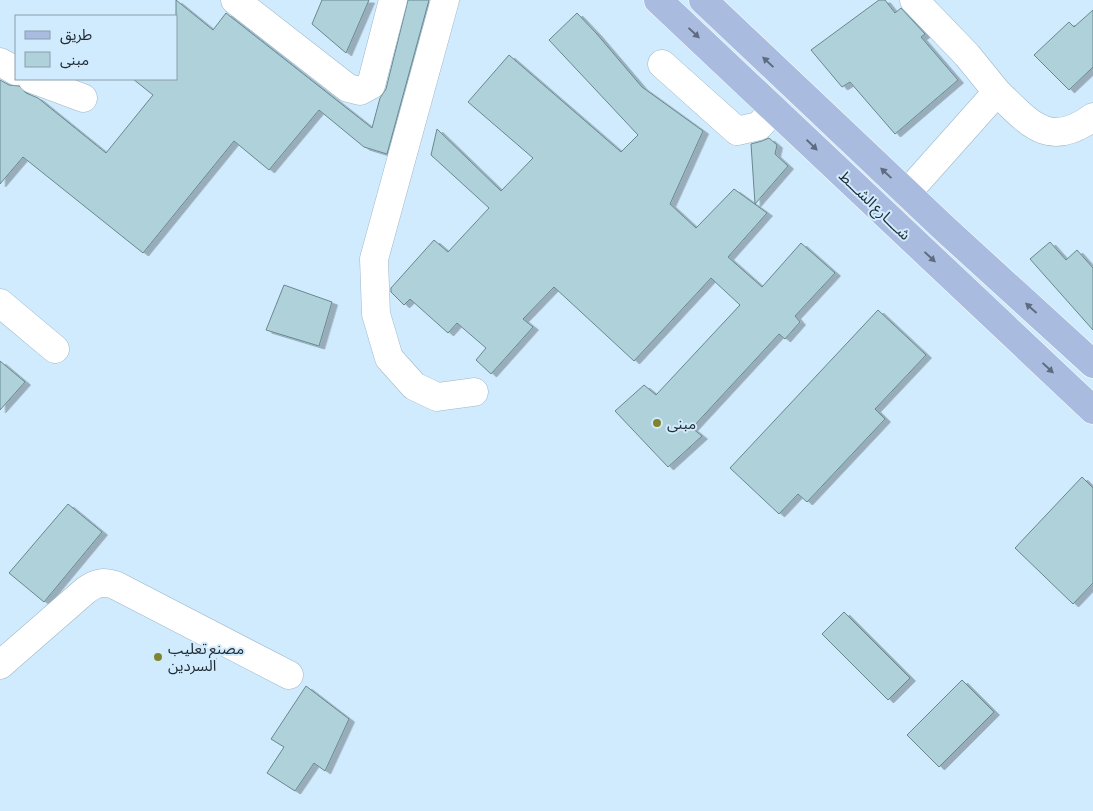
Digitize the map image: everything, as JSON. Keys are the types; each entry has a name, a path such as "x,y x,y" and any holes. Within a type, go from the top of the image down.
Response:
{"main road":[{"name":"شــــارع الشـــط","path":"658,0 1093,410"},
{"name":"شــــارع الشـــط","path":"703,0 907,193 1093,364"}],"street":[{"path":"235,0 348,88 360,91 371,85 392,0"},
{"path":"445,0 374,259 376,314 389,358 414,386 437,397 474,392"},
{"path":"914,0 967,55 997,92 1031,124 1046,131 1064,133 1083,125 1093,117"},
{"path":"0,62 15,70"},
{"path":"662,64 737,131 759,126 774,109"},
{"path":"35,80 83,98"},
{"path":"907,193 997,92"},
{"path":"0,303 55,349"},
{"path":"0,665 86,590 100,583 108,583 289,675"}],"building":[{"path":"176,0 213,30 226,13 372,128 380,98 386,89 408,0 429,0 387,154 364,147 319,110 269,170 234,141 143,253 23,157 0,184 0,80 9,85 19,86 26,93 38,98 106,153 153,95 134,80 178,80 178,15 176,15"},
{"path":"322,0 369,0 346,53 312,24"},
{"path":"879,0 885,0 895,13 901,8 925,34 921,37 958,80 895,134 850,82 842,87 811,50"},
{"path":"1093,10 1093,67 1069,90 1034,55 1069,22 1074,27"},
{"path":"577,13 642,87 703,131 670,204 696,228 734,189 767,213 728,257 762,287 801,243 835,273 795,316 800,322 785,339 779,334 692,428 702,436 668,467 615,411 644,385 656,395 740,305 711,278 634,361 554,287 523,319 533,327 491,374 476,360 486,348 457,323 448,333 410,299 404,305 391,292 391,288 434,240 448,252 489,208 431,155 437,129 501,191 533,158 468,102 509,55 621,152 638,135 549,40"},
{"path":"769,138 777,145 775,154 788,166 755,204 751,144"},
{"path":"1050,242 1066,260 1077,250 1093,268 1093,330 1030,259"},
{"path":"284,285 332,302 319,346 266,330"},
{"path":"878,310 926,355 875,409 885,419 807,502 798,494 779,514 730,468"},
{"path":"0,361 25,382 0,410"},
{"path":"1082,477 1093,488 1093,583 1073,604 1015,548"},
{"path":"68,504 102,532 44,602 9,573"},
{"path":"844,612 910,678 888,700 822,634"},
{"path":"962,680 994,712 939,767 907,735"},
{"path":"306,686 349,719 325,771 314,763 295,791 267,773 284,747 271,739"}],"place":[{"name":"مبنى","path":"657,423"},
{"name":"مصنع تعليب السردين","path":"158,657"}]}
